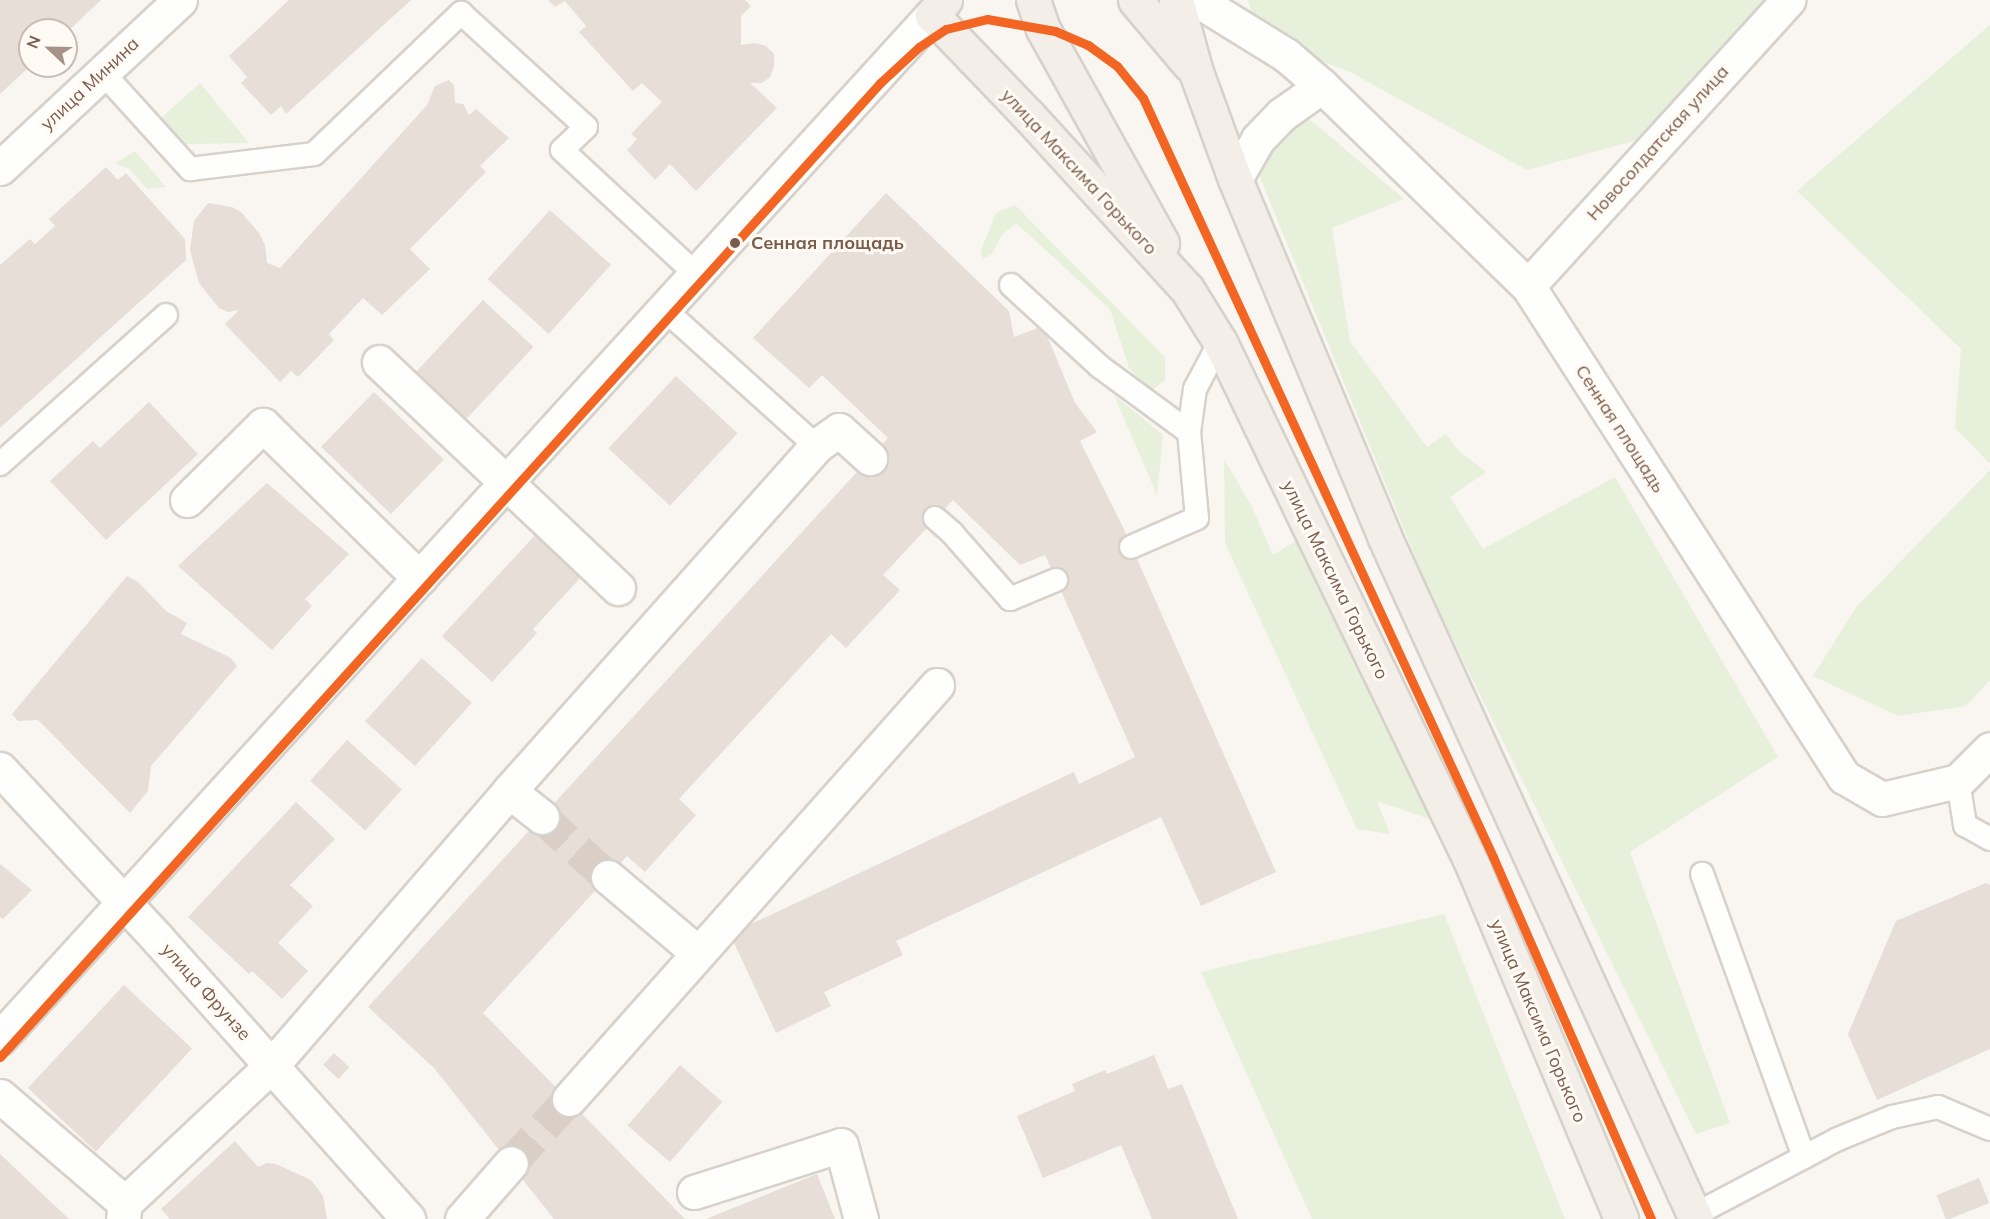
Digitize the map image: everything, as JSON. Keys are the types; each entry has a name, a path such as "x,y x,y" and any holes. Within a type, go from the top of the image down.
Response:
{"main road":[{"path":"1033,0 1043,29 1187,290"},
{"path":"1135,0 1196,72"},
{"path":"1176,0 1196,72 1235,179 1384,536 1695,1217"},
{"name":"улица Максима Горького","path":"939,8 1020,106 1187,290 1220,342 1472,864 1621,1219"}],"street":[{"name":"улица Минина","path":"0,168 180,0"},
{"name":"Сенная площадь","path":"1197,0 1286,55 1322,86 1528,286 1844,777 1882,799 1958,780"},
{"name":"Новосолдатская улица","path":"1528,286 1788,0"},
{"path":"0,1038 939,8"},
{"path":"1235,179 1258,139 1281,115 1322,86"},
{"path":"379,362 618,588"},
{"path":"187,500 263,425 419,578"},
{"path":"0,1096 124,1211 272,1065 509,791 816,446 839,430 870,458"},
{"path":"569,1099 937,685"},
{"path":"1958,780 1987,756"},
{"name":"улица Фрунзе","path":"0,769 272,1065 408,1219"},
{"path":"509,791 542,816"},
{"path":"608,876 698,953"},
{"path":"694,1192 841,1144 861,1219"},
{"path":"462,1219 511,1163"}],"lane":[{"path":"103,73 190,169 314,154 454,6 585,127 562,150 696,274"},
{"path":"1011,285 1099,366 1189,432"},
{"path":"664,309 816,446"},
{"path":"0,464 166,315"},
{"path":"1131,547 1197,518 1189,432 1195,389 1220,342"},
{"path":"935,518 952,533 1010,599 1056,580"},
{"path":"1958,780 1965,825 1990,839"},
{"path":"1702,874 1804,1157"},
{"path":"1695,1217 1838,1139 1892,1117 1938,1107 1990,1129"}],"green space":[{"path":"1248,0 1766,0 1638,140 1527,170 1350,72 1259,37"},
{"path":"1990,25 1990,464 1955,428 1961,349 1797,191"},
{"path":"200,83 249,143 186,144 159,120"},
{"path":"1301,112 1404,199 1332,228 1350,341 1427,447 1446,434 1459,451 1486,472 1450,497 1483,549 1615,477 1778,757 1630,852 1730,1123 1696,1134 1431,595 1246,143"},
{"path":"135,151 166,187 147,189 130,169 115,164"},
{"path":"1015,205 1165,357 1165,380 1151,391 1129,368 1110,309 1016,223 1002,235 992,254 983,259 981,250 996,213"},
{"path":"1114,395 1163,435 1157,495"},
{"path":"1224,459 1251,505 1273,555 1302,537 1432,820 1377,801 1390,834 1357,829 1225,543"},
{"path":"1990,470 1990,680 1966,706 1898,716 1813,676 1857,606"},
{"path":"1444,914 1565,1219 1312,1219 1201,972"}],"building":[{"path":"0,0 101,0 78,22 78,18 18,18 18,77 0,94"},
{"path":"289,0 411,0 286,114 281,106 271,115 241,83 247,77 229,56"},
{"path":"548,0 745,0 751,6 741,16 741,45 755,43 766,46 774,54 774,66 770,77 762,83 750,83 777,108 696,191 670,164 655,180 627,150 637,139 631,134 662,102 642,83 633,91 579,32 586,26 565,1 555,7"},
{"path":"449,80 454,85 455,103 463,104 469,115 476,109 509,138 480,166 486,172 410,249 430,269 382,315 363,298 329,334 334,340 298,377 291,371 280,382 225,324 239,310 228,312 219,308 199,283 190,250 194,221 208,203 232,207 241,212 259,233 265,245 267,263 280,268 427,105 435,86"},
{"path":"106,167 118,180 126,173 185,239 186,260 0,428 0,265 30,239 35,244 55,226 49,219"},
{"path":"886,193 1009,311 1014,337 1043,326 1075,403 1097,432 1080,441 1122,525 1276,872 1201,906 1161,817 896,941 903,955 824,992 831,1006 776,1033 730,934 1074,772 1079,784 1135,757 1045,555 1020,565 953,500 883,575 900,590 846,648 831,634 679,799 696,815 645,872 627,856 483,1013 685,1219 554,1219 434,1068 368,1007 888,438 822,375 809,388 753,338"},
{"path":"550,210 611,265 549,334 488,279"},
{"path":"483,300 533,347 467,419 416,372"},
{"path":"676,376 737,433 670,506 608,448"},
{"path":"374,392 444,459 391,514 321,447"},
{"path":"149,402 198,454 106,540 50,481 93,441 100,448"},
{"path":"267,483 349,554 305,599 312,606 272,650 178,566"},
{"path":"536,534 582,576 533,629 537,633 492,682 442,636"},
{"path":"127,576 138,582 166,611 187,623 181,634 231,658 237,666 151,766 148,791 130,813 38,720 18,721 12,714"},
{"path":"422,658 472,703 415,766 365,721"},
{"path":"347,740 402,790 365,830 310,781"},
{"path":"296,802 335,839 290,885 313,906 278,943 308,971 282,999 252,971 249,974 188,917"},
{"path":"0,864 32,890 3,919 0,917"},
{"path":"1986,883 1990,885 1990,1049 1877,1100 1848,1034 1896,921"},
{"path":"124,985 192,1048 96,1152 28,1088"},
{"path":"334,1053 349,1067 338,1079 323,1065"},
{"path":"1154,1055 1168,1089 1182,1084 1238,1219 1152,1219 1121,1145 1043,1178 1017,1116 1075,1091 1072,1084 1105,1070 1107,1074"},
{"path":"680,1065 722,1102 670,1162 628,1125"},
{"path":"235,1141 258,1167 267,1163 276,1164 311,1180 323,1196 327,1219 170,1219 161,1209"},
{"path":"0,1154 69,1219 0,1219"},
{"path":"817,1174 835,1219 706,1219"},
{"path":"1979,1178 1989,1203 1946,1219 1936,1195"}],"tunnel":[{"path":"542,817 608,877"},
{"path":"511,1163 569,1099"}],"transit line":[{"path":"0,1057 880,83 919,47 946,29 987,19 1055,31 1088,45 1117,66 1143,98 1493,857 1651,1219"}],"place":[{"name":"Сенная площадь","path":"735,243"}]}
